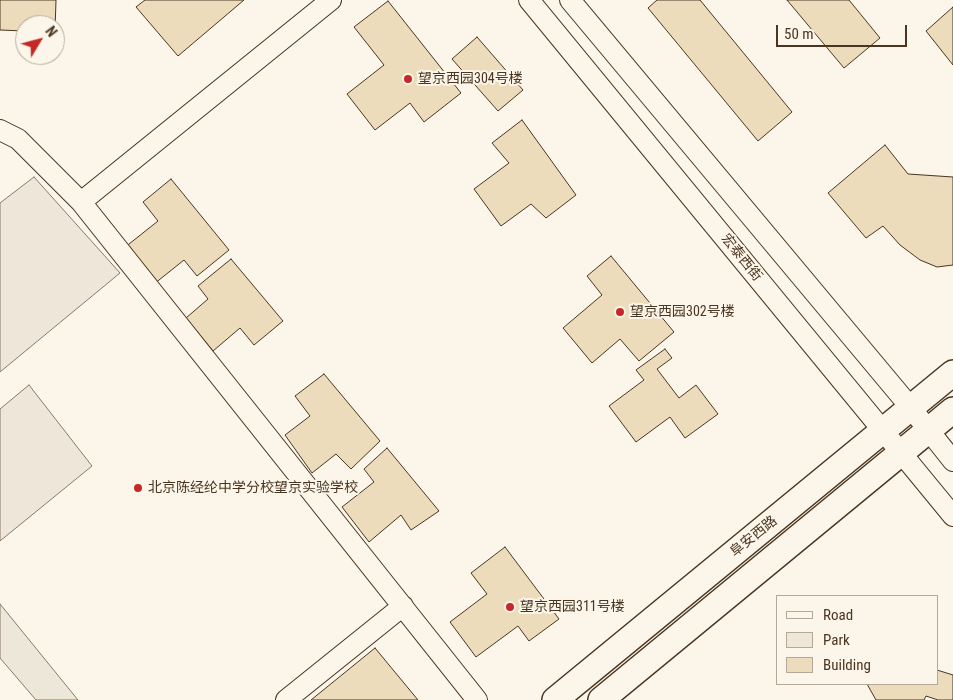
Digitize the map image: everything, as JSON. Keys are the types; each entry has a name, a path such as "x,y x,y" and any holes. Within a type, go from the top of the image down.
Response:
{"main road":[{"name":"阜安西路","path":"554,700 953,373"},
{"name":"阜安西路","path":"601,700 953,410"}],"street":[{"path":"80,202 309,6 330,0"},
{"name":"宏泰西街","path":"529,0 953,516"},
{"path":"570,0 911,408 953,461"},
{"path":"0,130 18,139 80,202 477,700"},
{"path":"286,700 402,606"}],"green space":[{"path":"34,177 120,273 0,372 0,203"},
{"path":"29,385 92,466 0,541 0,409"}],"shaded area":[{"path":"0,604 78,700 36,700 0,658"}],"building":[{"path":"0,0 56,0 56,15 15,15 15,31 0,30"},
{"path":"145,0 244,0 178,56 136,7"},
{"path":"657,0 700,0 792,112 758,141 648,8"},
{"path":"787,0 849,0 880,38 844,68"},
{"name":"望京西园304号楼","path":"388,1 461,93 424,122 410,103 375,130 347,94 384,65 354,27"},
{"path":"953,7 953,65 926,31"},
{"path":"477,37 523,90 498,111 452,59"},
{"path":"522,120 576,195 546,218 531,204 501,226 474,189 509,163 492,143"},
{"path":"885,145 908,174 953,177 953,265 937,267 920,260 900,245 883,226 866,238 828,193"},
{"path":"171,179 229,250 197,276 184,260 154,284 124,248 158,221 143,202"},
{"name":"望京西园302号楼","path":"611,256 674,332 639,361 620,339 592,363 563,328 602,295 587,276"},
{"path":"231,259 283,321 254,345 240,328 213,351 186,318 208,299 198,286"},
{"path":"665,349 672,358 657,369 679,398 696,385 718,414 685,438 670,417 636,442 609,406 644,380 636,370"},
{"path":"324,374 380,441 351,469 336,454 312,473 285,435 310,416 295,396"},
{"path":"387,448 439,511 411,530 401,515 369,542 342,507 374,482 364,469"},
{"name":"望京西园311号楼","path":"505,547 559,619 529,641 518,626 476,657 450,622 487,594 471,573"},
{"path":"375,648 418,700 311,700"},
{"path":"938,670 953,675 953,700 938,700 926,696 924,700 876,700 868,685 938,685"}],"place":[{"name":"望京西园304号楼","path":"408,79"},
{"name":"望京西园302号楼","path":"620,312"},
{"name":"北京陈经纶中学分校望京实验学校","path":"138,488"},
{"name":"望京西园311号楼","path":"510,607"}]}
